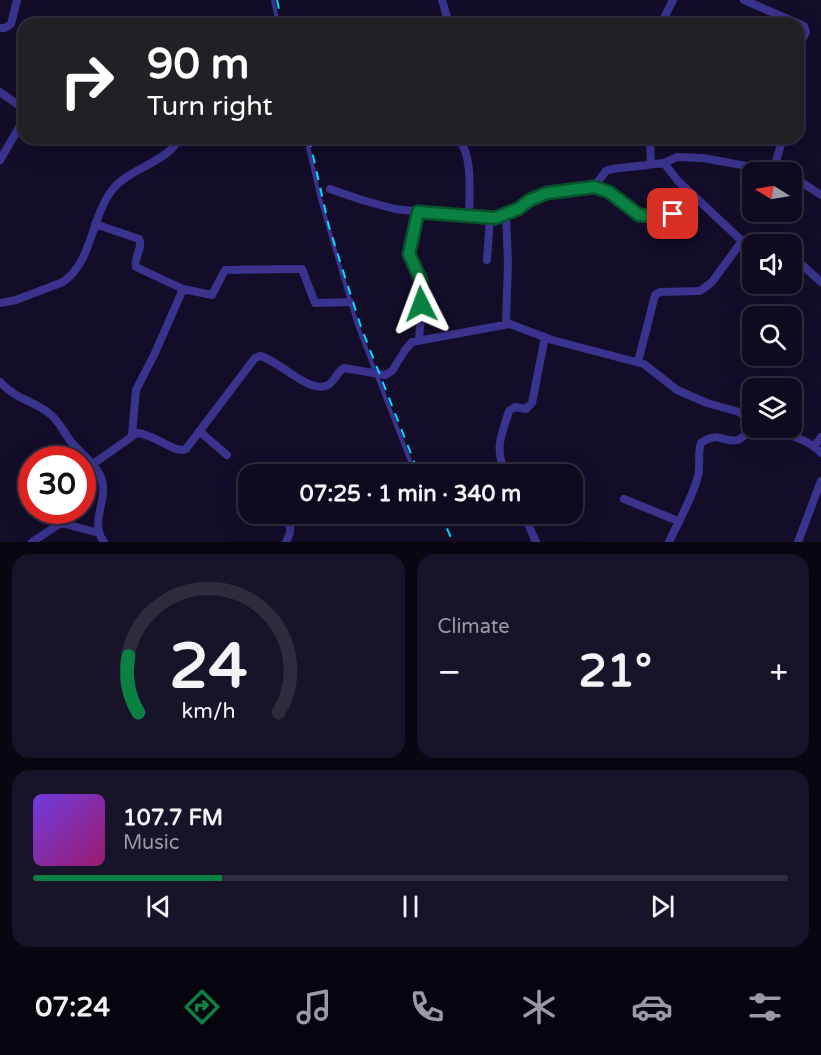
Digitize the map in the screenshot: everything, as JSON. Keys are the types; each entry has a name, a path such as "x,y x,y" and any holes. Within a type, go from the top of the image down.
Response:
{"street":[{"path":"0,28 11,24 17,0"},
{"path":"442,0 447,18"},
{"path":"664,18 672,0"},
{"path":"744,0 786,18"},
{"path":"0,92 18,105"},
{"path":"0,160 18,128"},
{"path":"0,303 16,300 69,278 85,253 105,200 115,186 125,177 172,149 175,144"},
{"path":"462,144 466,151 468,166 469,217"},
{"path":"650,144 651,164"},
{"path":"779,162 782,144"},
{"path":"594,187 606,171 664,163 683,157 742,166"},
{"path":"638,362 655,295 660,292 700,291 712,282 742,241 678,181 664,163"},
{"path":"802,183 821,195"},
{"path":"330,189 373,203 418,212 490,218 506,215 530,200 547,193 594,187 609,192 634,212 645,216 668,216 673,214 693,194"},
{"path":"418,212 409,254 419,273 422,286 419,340"},
{"path":"506,215 508,263 506,323"},
{"path":"488,260 490,218"},
{"path":"95,224 139,238 141,244 135,261 136,267 183,289 212,295 225,270 302,269 315,303 350,302"},
{"path":"802,265 821,282"},
{"path":"132,434 136,390 183,289"},
{"path":"96,462 132,434 143,433 181,451 186,449 255,358 260,356 264,356 309,384 320,387 331,383 344,368 385,375 392,371 412,342 506,323 545,337 644,364 677,390 742,414"},
{"path":"502,464 499,456 500,438 509,411 515,408 526,409 532,404 545,337"},
{"path":"0,382 18,398 50,414 75,446"},
{"path":"199,431 226,455"},
{"path":"669,542 698,478 700,462 698,454 701,443 715,436 731,440 742,436"},
{"path":"791,438 818,450 821,437"},
{"path":"96,470 102,481 102,499 97,528 104,542"},
{"path":"798,542 821,481"},
{"path":"624,499 678,521"},
{"path":"32,542 61,523 99,533"},
{"path":"286,542 290,533 288,524"},
{"path":"528,524 536,542"}],"lane":[{"path":"273,0 277,18"},
{"path":"307,144 320,199 350,302 375,374 411,464"}],"railway":[{"path":"277,0 281,18"},
{"path":"310,144 329,227 361,327 415,464"},
{"path":"445,524 453,542"}],"route":[{"path":"421,304 421,280 409,254 418,212 495,218 504,216 530,200 547,193 563,189 577,190 594,187 609,192 639,215 659,217 673,214"}]}
